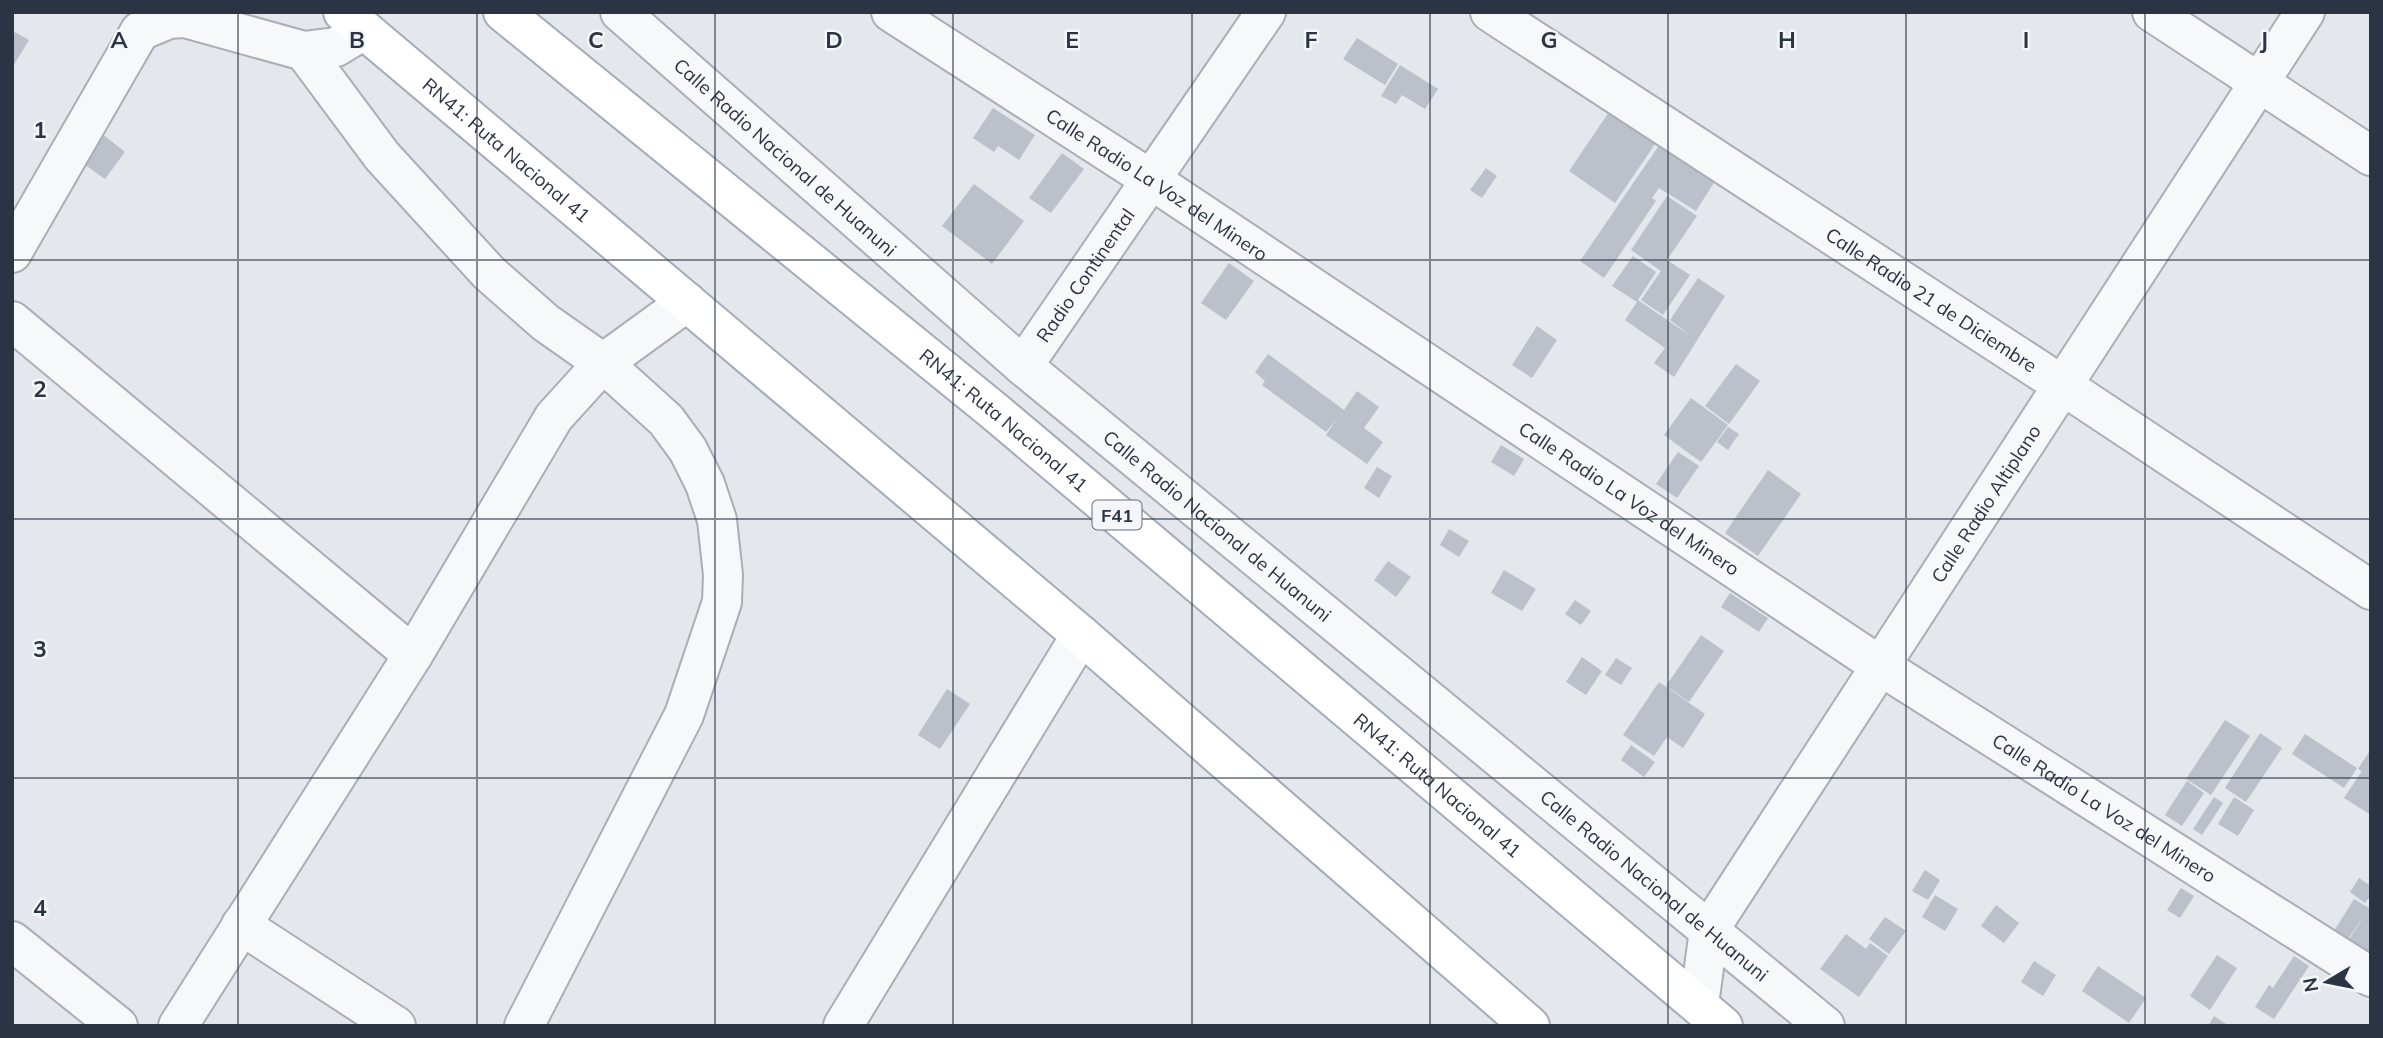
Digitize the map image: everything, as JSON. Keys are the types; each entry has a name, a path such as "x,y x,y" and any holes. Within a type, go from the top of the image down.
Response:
{"main road":[{"name":"RN41: Ruta Nacional 41","path":"503,12 995,411 1711,1016"},
{"name":"RN41: Ruta Nacional 41","path":"353,21 1081,635 1530,1026"}],"street":[{"name":"Calle Radio Nacional de Huanuni","path":"620,12 1023,366 1825,1026"},
{"name":"Calle Radio La Voz del Minero","path":"891,12 1153,181 1882,667 2371,977"},
{"name":"Radio Continental","path":"1023,366 1153,181 1266,12"},
{"name":"Calle Radio 21 de Diciembre","path":"1490,12 2371,590"},
{"path":"2152,12 2371,156"},
{"name":"Calle Radio Altiplano","path":"1711,1016 1709,930 2305,12"},
{"path":"12,253 140,31 169,19 185,18 304,51 337,47 353,21"},
{"path":"304,51 382,156 445,227 545,323 603,363 666,420 688,450 705,484 722,547 722,602 684,715 524,1026"},
{"path":"178,1026 413,654 554,417 603,363 687,302"},
{"path":"12,321 413,654"},
{"path":"843,1026 1081,635"},
{"path":"241,925 396,1026"},
{"path":"12,941 118,1026"}],"building":[{"path":"15,32 29,40 12,68 12,36"},
{"path":"1357,38 1398,64 1385,85 1343,59"},
{"path":"1400,65 1438,89 1425,109 1402,95 1396,104 1381,96"},
{"path":"993,108 1035,135 1019,160 998,146 994,152 973,138"},
{"path":"1609,112 1655,144 1615,203 1569,171"},
{"path":"102,134 125,152 105,179 81,162"},
{"path":"1662,141 1717,178 1696,211 1659,188 1652,198 1656,201 1604,278 1580,261"},
{"path":"1062,153 1084,169 1051,213 1029,198"},
{"path":"1486,168 1497,176 1482,198 1470,190"},
{"path":"974,184 1024,221 992,264 942,226"},
{"path":"1667,196 1697,216 1667,260 1690,275 1663,315 1641,300 1661,271 1631,250"},
{"path":"1633,256 1656,272 1638,300 1692,337 1670,320 1698,278 1725,296 1674,377 1654,363 1665,348 1625,320 1637,302 1612,286"},
{"path":"1229,263 1254,281 1226,320 1201,303"},
{"path":"1537,326 1557,340 1532,378 1512,365"},
{"path":"1268,354 1344,410 1357,391 1379,407 1364,428 1383,442 1367,464 1326,435 1336,420 1326,432 1262,385 1265,381 1255,372"},
{"path":"1736,364 1760,381 1729,424 1705,406"},
{"path":"1691,398 1728,425 1701,462 1664,435"},
{"path":"1728,427 1739,434 1728,450 1717,442"},
{"path":"1501,445 1524,459 1514,476 1491,462"},
{"path":"1678,452 1699,466 1677,498 1656,484"},
{"path":"1377,467 1392,476 1379,498 1364,488"},
{"path":"1768,470 1801,494 1758,556 1725,533"},
{"path":"1449,529 1469,541 1459,557 1440,545"},
{"path":"1388,561 1411,577 1396,597 1374,580"},
{"path":"1504,570 1536,589 1522,611 1491,593"},
{"path":"1730,593 1768,618 1759,632 1721,607"},
{"path":"1575,600 1591,611 1581,625 1565,614"},
{"path":"1701,635 1724,651 1689,702 1666,686"},
{"path":"1582,657 1602,671 1586,695 1566,682"},
{"path":"1616,658 1632,668 1621,685 1605,675"},
{"path":"1659,682 1705,714 1683,748 1667,737 1654,756 1623,735"},
{"path":"947,689 970,704 940,749 918,735"},
{"path":"2225,720 2250,736 2211,795 2186,779"},
{"path":"2260,733 2282,748 2246,802 2225,788"},
{"path":"2305,734 2357,768 2344,788 2292,754"},
{"path":"1631,745 1655,762 1644,777 1621,760"},
{"path":"2371,749 2371,815 2344,798 2362,771 2358,769"},
{"path":"2187,781 2204,793 2182,826 2165,815"},
{"path":"2214,797 2223,803 2202,835 2193,829"},
{"path":"2234,797 2254,810 2238,836 2218,824"},
{"path":"1925,870 1940,880 1928,900 1912,891"},
{"path":"2359,878 2371,886 2371,895 2365,903 2350,892"},
{"path":"2181,888 2194,896 2180,918 2167,910"},
{"path":"1935,895 1958,909 1945,931 1922,917"},
{"path":"2354,899 2369,908 2371,905 2371,958 2347,943 2367,911 2347,941 2334,931"},
{"path":"1996,905 2019,923 2004,943 1981,926"},
{"path":"1885,917 1906,931 1889,954 1869,939"},
{"path":"1846,934 1866,949 1870,943 1888,956 1859,997 1820,969"},
{"path":"2217,955 2237,968 2210,1010 2190,996"},
{"path":"2294,956 2309,966 2274,1019 2255,1007 2269,985 2273,988"},
{"path":"2034,961 2056,975 2043,996 2021,982"},
{"path":"2098,966 2146,998 2129,1023 2082,991"},
{"path":"2214,1016 2229,1026 2208,1026"}]}
